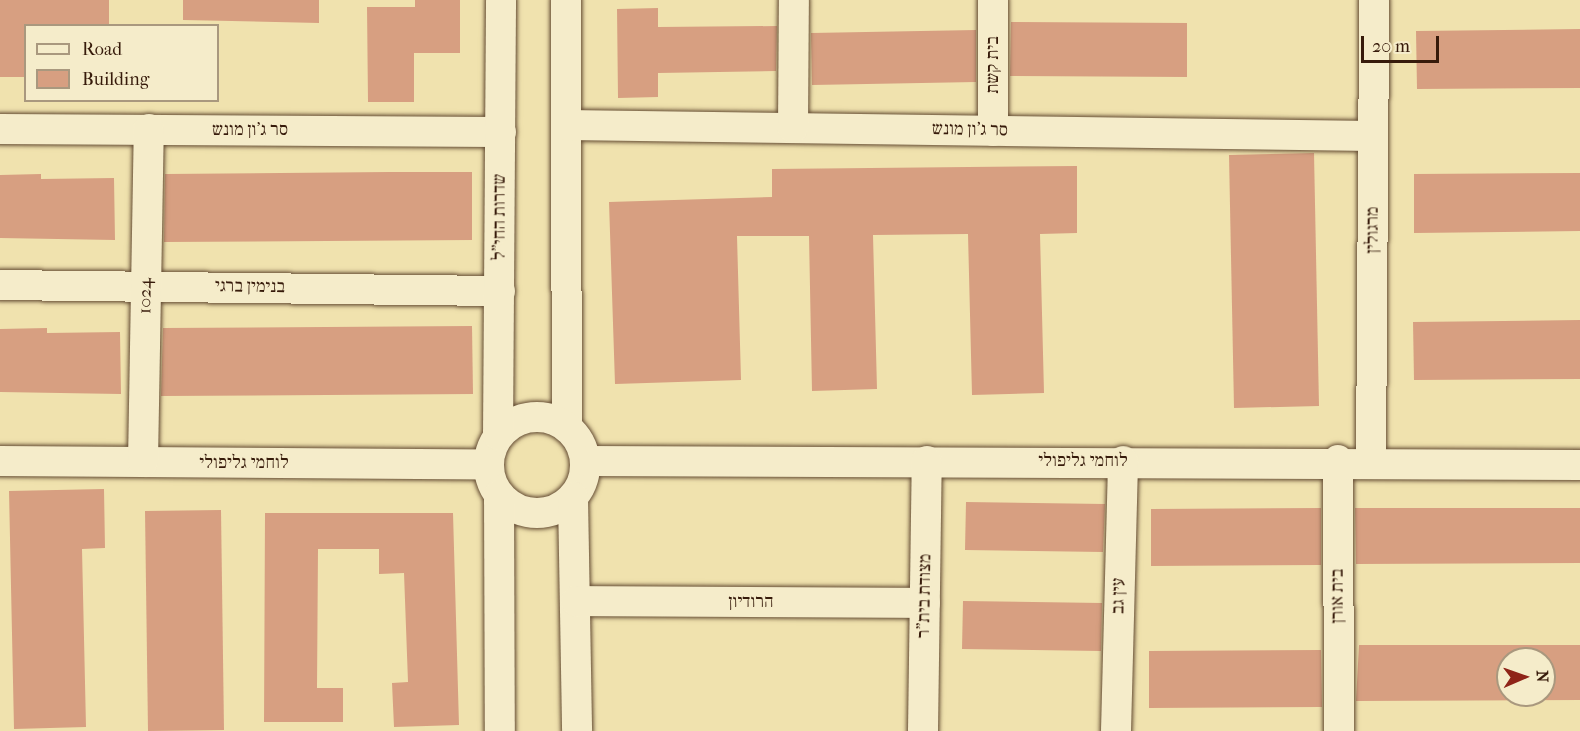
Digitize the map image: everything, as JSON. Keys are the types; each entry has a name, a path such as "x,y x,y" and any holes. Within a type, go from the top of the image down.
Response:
{"street":[{"name":"שדרות החי\"ל","path":"498,435 501,0"},
{"path":"566,0 567,426 586,461 573,497 577,731"},
{"path":"793,128 794,0"},
{"name":"בית קשת","path":"993,0 993,131"},
{"name":"מרגולין","path":"1371,460 1374,0"},
{"name":"סר ג'ון מונש","path":"566,125 1373,136"},
{"name":"סר ג'ון מונש","path":"0,129 501,132"},
{"name":"1024","path":"143,462 149,129"},
{"name":"בנימין ברגי","path":"0,285 500,291"},
{"path":"500,731 499,495 488,464 498,435 534,416 567,426"},
{"name":"מצודת בית\"ר","path":"923,731 927,460"},
{"name":"בית אורן","path":"1338,460 1339,731"},
{"name":"לוחמי גליפולי","path":"586,461 1371,460 1580,465"},
{"name":"לוחמי גליפולי","path":"0,461 488,464"},
{"name":"עין גב","path":"1116,731 1123,461"},
{"path":"499,495 525,512 541,514 573,497"},
{"name":"הרודיון","path":"576,601 925,603"}],"building":[{"path":"0,0 109,0 109,24 24,24 24,77 0,77"},
{"path":"183,0 319,0 319,23 183,20"},
{"path":"415,0 460,0 460,53 414,53 414,102 368,102 367,7 415,7"},
{"path":"658,8 658,27 777,26 776,71 658,73 658,97 618,98 617,9"},
{"path":"1011,22 1187,23 1187,77 1010,76"},
{"path":"1580,29 1580,88 1417,89 1416,31"},
{"path":"976,30 976,82 812,85 811,33"},
{"path":"1314,153 1319,406 1234,408 1229,155"},
{"path":"1077,166 1077,233 1040,234 1044,393 972,395 968,234 873,235 877,389 812,391 809,236 737,236 741,380 615,384 609,202 772,197 772,169"},
{"path":"472,172 472,240 164,242 165,174"},
{"path":"1580,173 1580,231 1414,233 1414,174"},
{"path":"41,174 41,179 114,178 115,240 0,238 0,175"},
{"path":"1580,320 1580,379 1414,380 1413,322"},
{"path":"472,326 473,394 161,396 163,328"},
{"path":"47,328 47,333 120,332 121,394 0,392 0,329"},
{"path":"104,489 105,548 82,549 86,727 14,729 9,491"},
{"path":"966,502 1105,504 1103,552 965,550"},
{"path":"1321,508 1321,565 1151,566 1151,509"},
{"path":"1355,508 1580,508 1580,563 1356,564"},
{"path":"221,510 224,730 148,731 145,511"},
{"path":"265,513 453,513 459,725 394,727 392,683 408,682 404,573 379,574 379,549 318,549 317,688 343,688 343,722 264,722"},
{"path":"963,601 1102,603 1101,651 962,649"},
{"path":"1359,645 1580,645 1580,700 1556,700 1556,647 1496,647 1496,700 1356,701"},
{"path":"1321,650 1322,707 1149,708 1149,651"}]}
